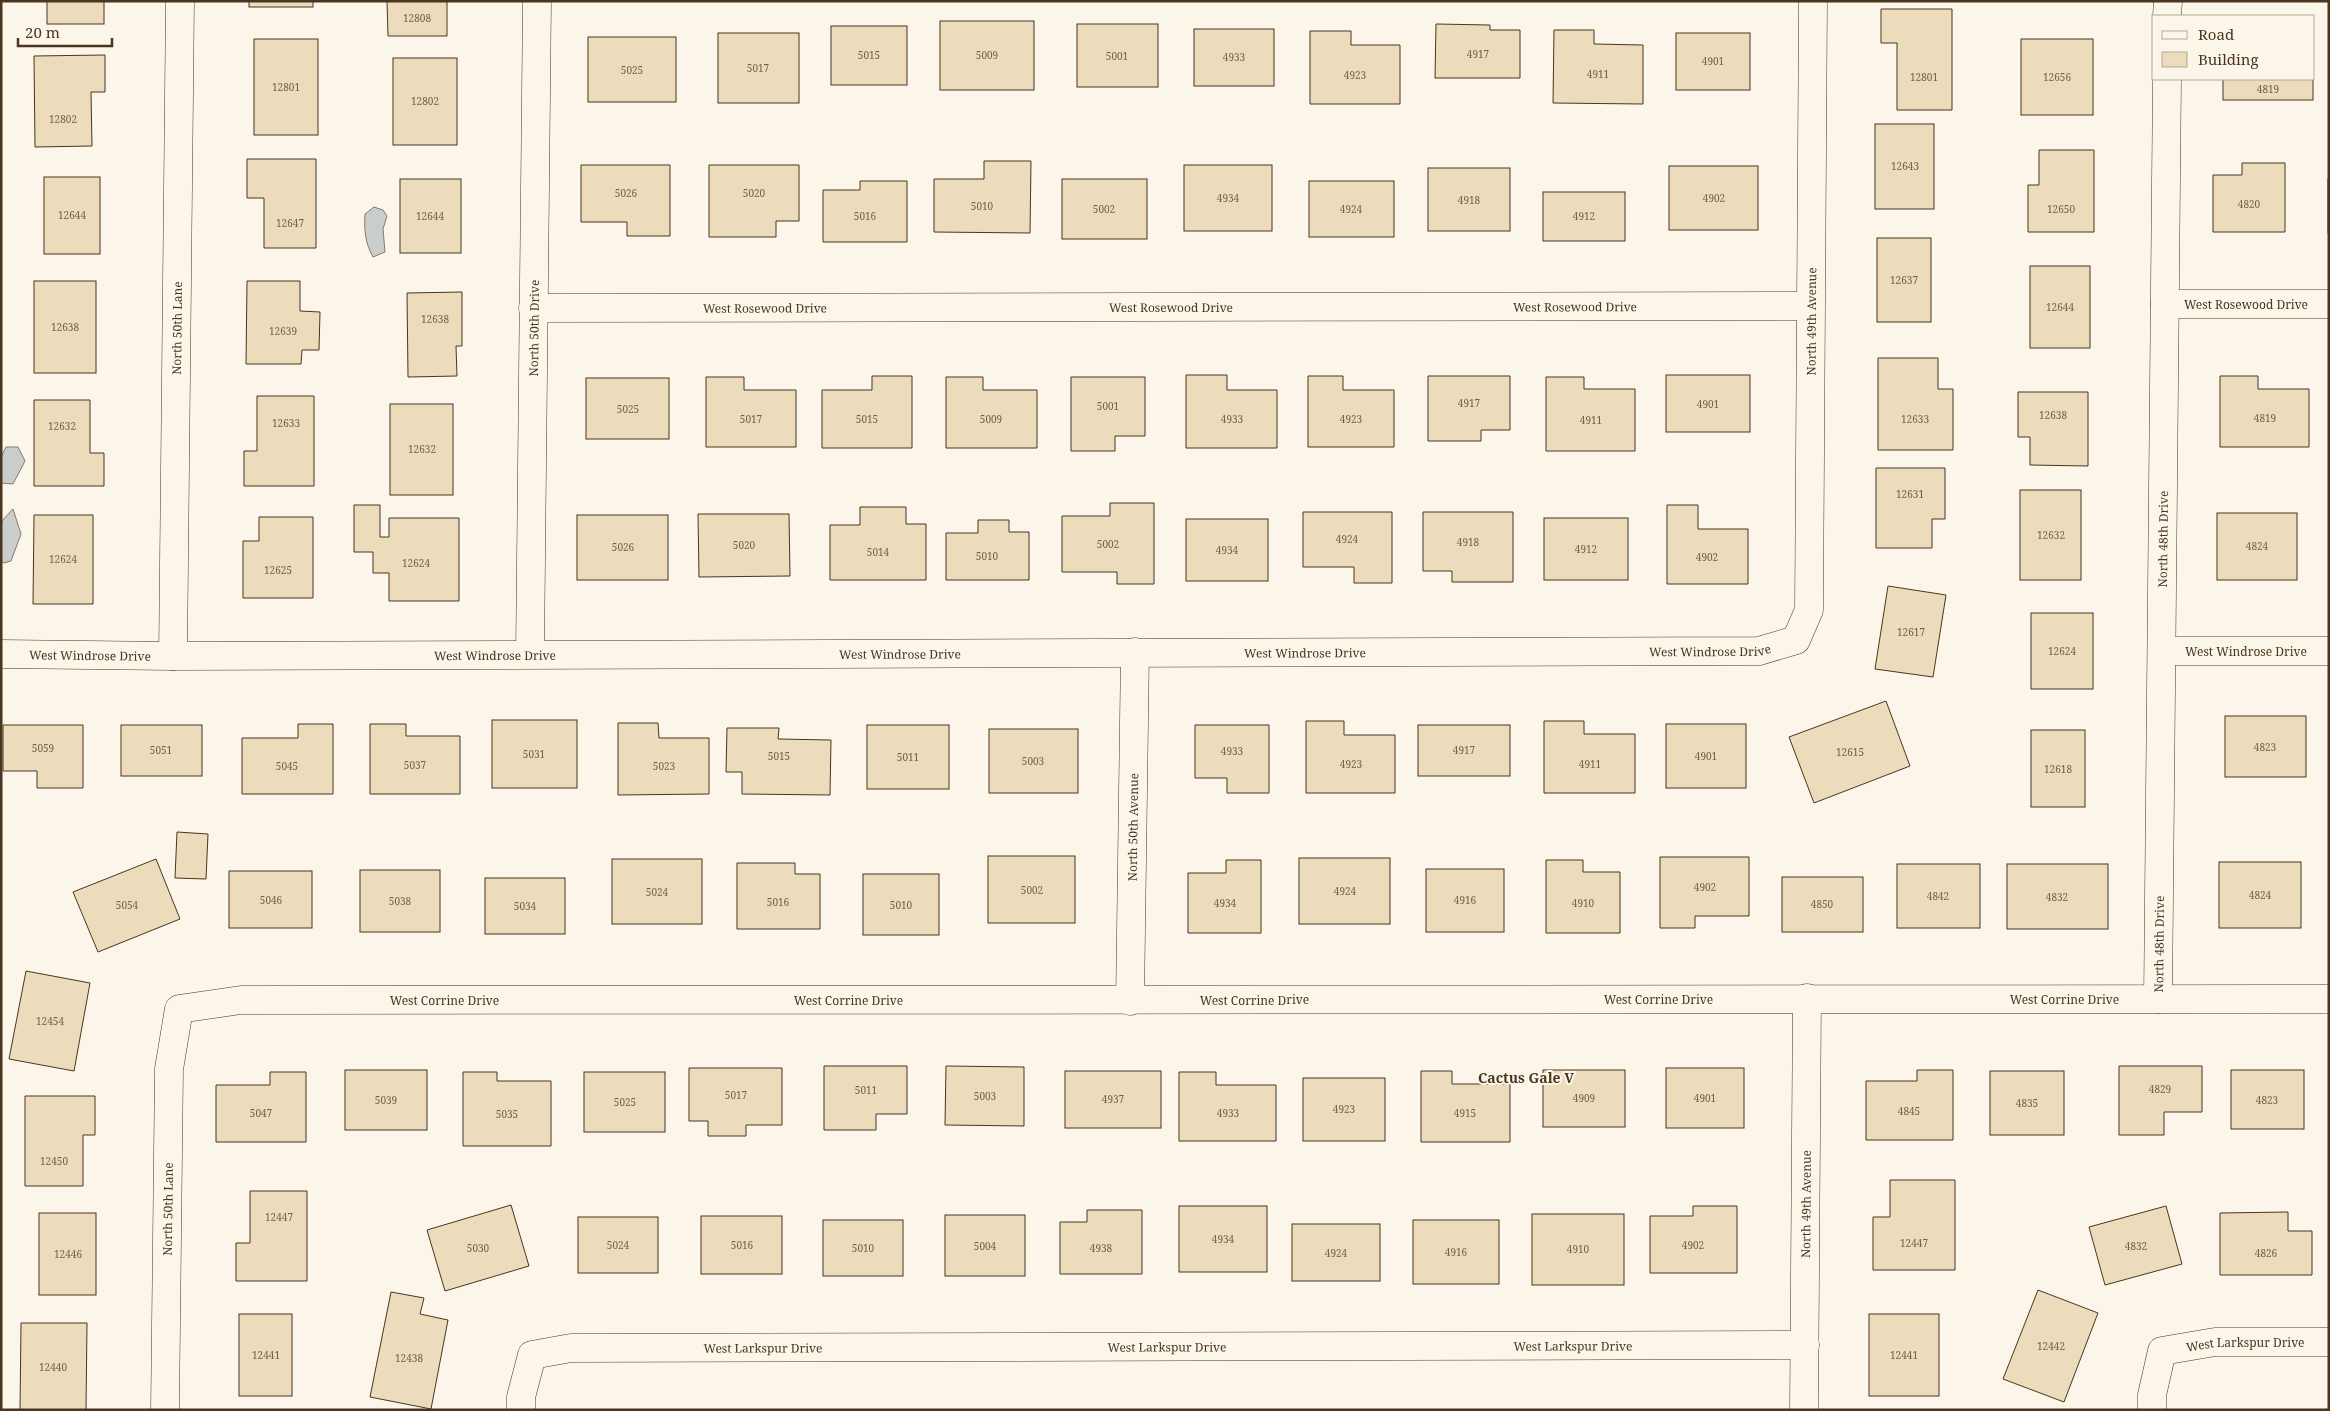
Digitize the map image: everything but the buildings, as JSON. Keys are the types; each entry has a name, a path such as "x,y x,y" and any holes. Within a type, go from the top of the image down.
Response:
{"street":[{"name":"North 50th Lane","path":"173,656 180,1"},
{"name":"North 50th Drive","path":"530,654 537,1"},
{"name":"North 49th Avenue","path":"1796,640 1810,610 1812,1"},
{"path":"2168,1 2168,15"},
{"name":"North 48th Drive","path":"2158,999 2167,80"},
{"name":"West Rosewood Drive","path":"2164,304 2329,304"},
{"name":"West Rosewood Drive","path":"533,308 1810,306"},
{"name":"West Windrose Drive","path":"1,654 173,656 1758,651 1796,640"},
{"name":"West Windrose Drive","path":"2162,651 2329,651"},
{"name":"North 50th Avenue","path":"1130,1001 1135,652"},
{"name":"North 49th Avenue","path":"1804,1410 1807,998"},
{"name":"West Corrine Drive","path":"179,1009 241,1000 2329,999"},
{"name":"North 50th Lane","path":"165,1410 169,1069 179,1009"},
{"name":"West Larkspur Drive","path":"2152,1410 2152,1394 2162,1351 2215,1342 2329,1342"},
{"name":"West Larkspur Drive","path":"521,1410 521,1397 532,1355 571,1348 1805,1345"}],"shaded area":[{"path":"374,207 383,210 387,216 383,229 385,252 373,257 365,231 365,214"},
{"path":"6,447 18,447 25,461 13,484 1,483 1,457"},
{"path":"13,509 21,534 11,561 4,563 1,561 1,525 2,521"}],"district":[{"name":"Cactus Gale V","path":"1526,1077"}]}
